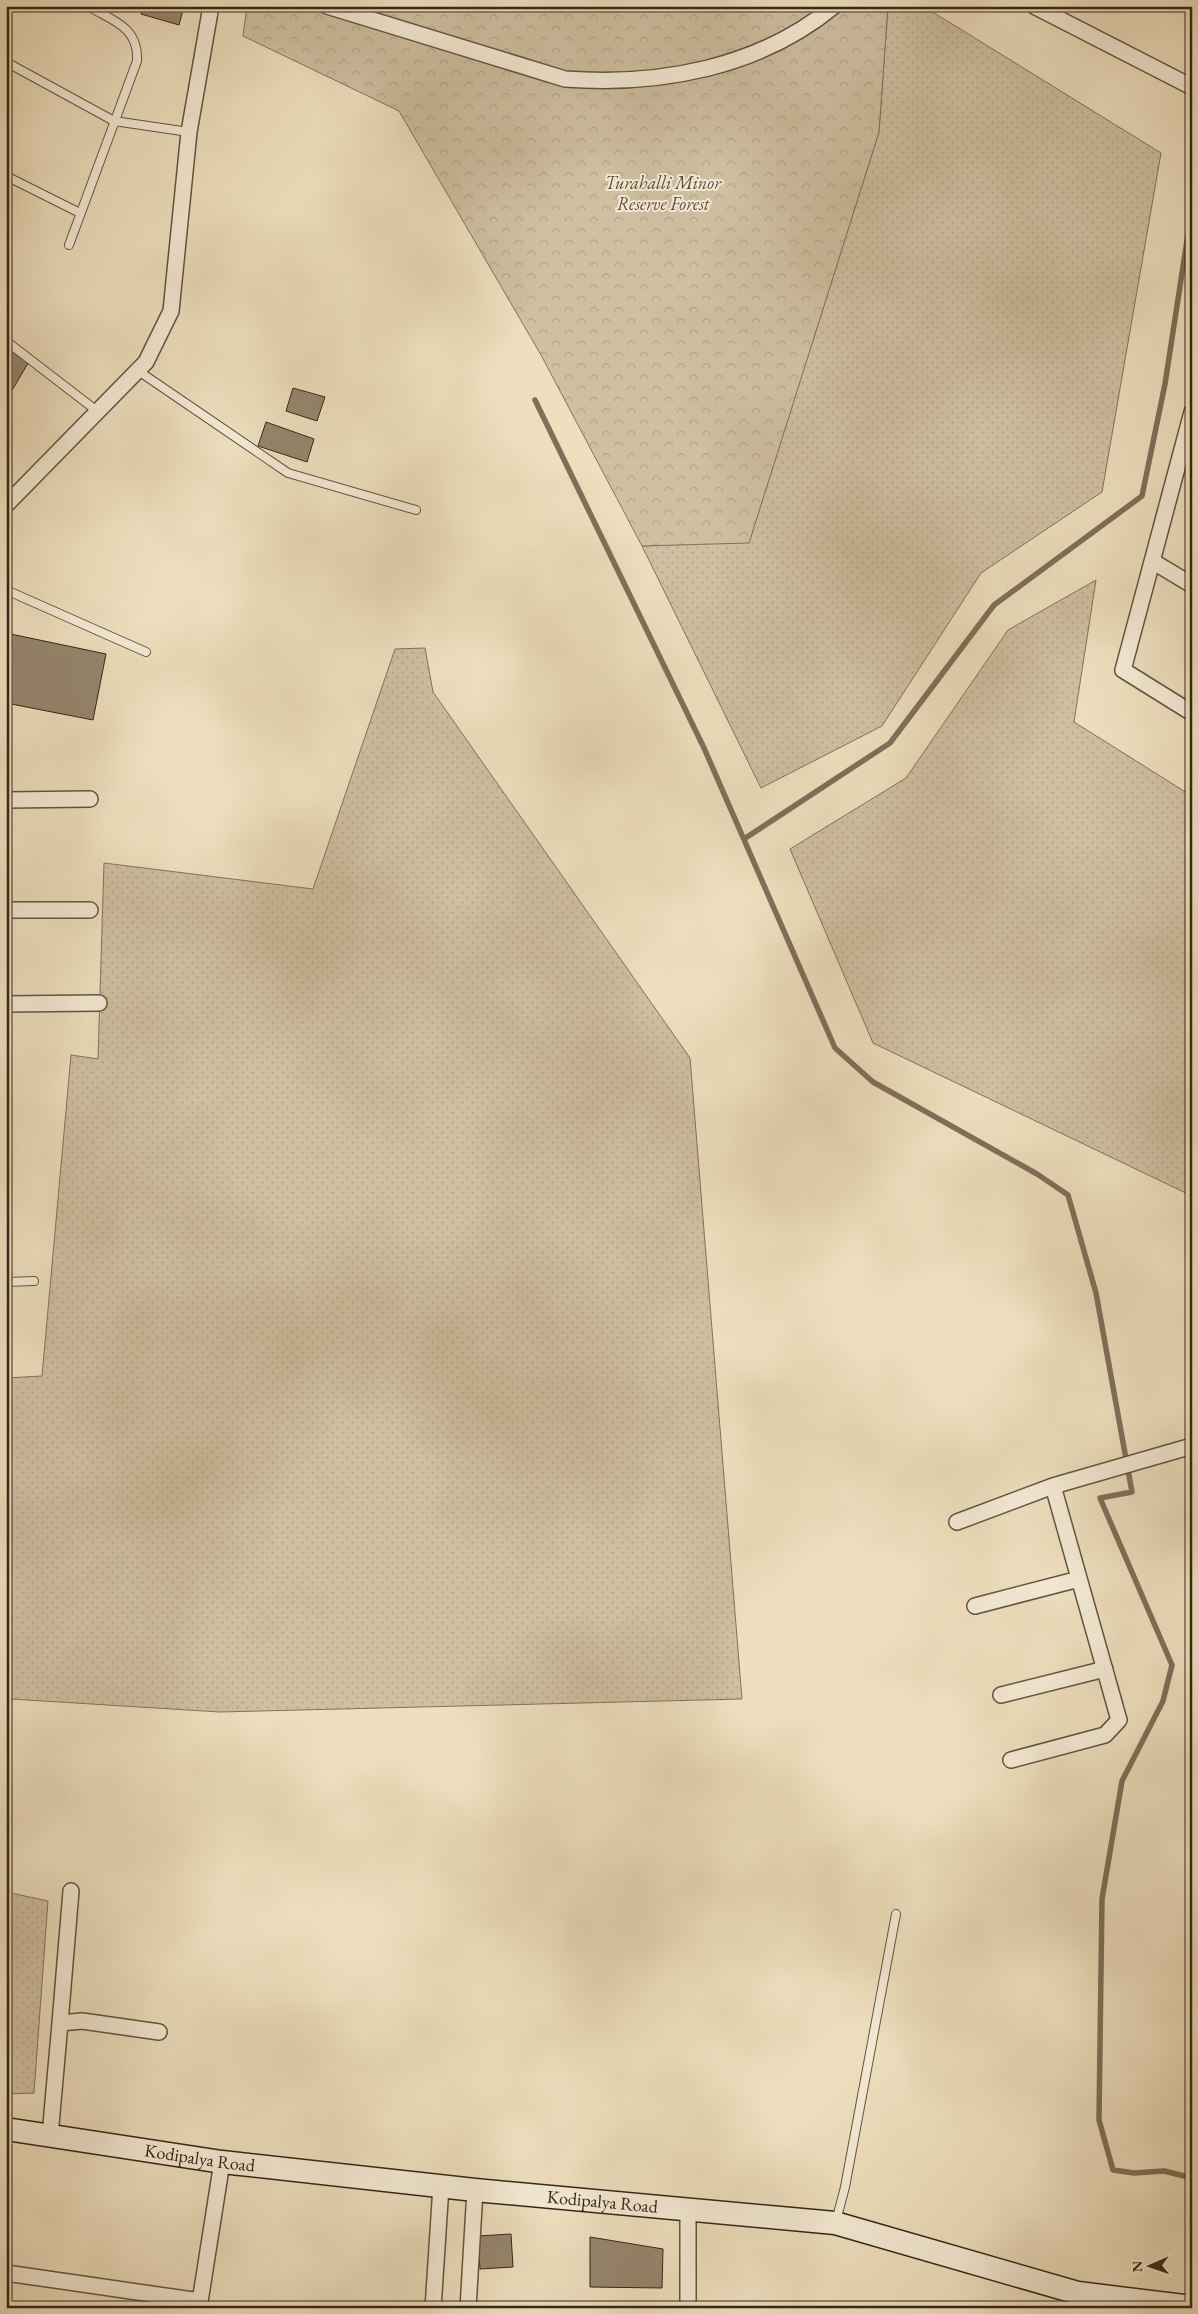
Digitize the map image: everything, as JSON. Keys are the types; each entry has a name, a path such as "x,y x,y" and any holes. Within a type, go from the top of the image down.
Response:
{"main road":[{"name":"Kodipalya Road","path":"6,2129 222,2162 475,2190 835,2223 1078,2293 1192,2306"}],"street":[{"path":"6,505 146,362 171,311 189,132 211,6"},
{"path":"326,6 565,79 598,82 664,77 708,69 753,54 811,25 834,6"},
{"path":"1034,6 1192,87"},
{"path":"1192,412 1123,670 1192,713"},
{"path":"1152,560 1192,585"},
{"path":"6,800 90,799"},
{"path":"6,910 90,910"},
{"path":"6,1004 99,1003"},
{"path":"956,1522 1053,1486 1192,1446"},
{"path":"1011,1760 1105,1735 1119,1720 1053,1486"},
{"path":"975,1606 1079,1579"},
{"path":"1001,1695 1105,1669"},
{"path":"50,2136 71,1892"},
{"path":"60,2023 82,2021 159,2032"},
{"path":"6,2273 200,2304 222,2162"},
{"path":"433,2308 441,2186"},
{"path":"468,2308 475,2190"},
{"path":"688,2210 688,2308"}],"lane":[{"path":"70,244 80,212 137,61 135,39 129,30 88,6"},
{"path":"6,62 114,121 189,132"},
{"path":"6,176 80,212"},
{"path":"6,341 97,411"},
{"path":"138,370 288,473 416,510"},
{"path":"6,590 146,652"},
{"path":"6,1282 34,1281"},
{"path":"835,2223 845,2187 896,1914"}],"green space":[{"name":"Turahalli Minor Reserve Forest","path":"247,6 888,6 879,132 749,543 642,546 541,355 399,111 243,36"},
{"path":"888,6 923,6 1161,153 1102,492 981,573 882,726 761,788 642,546 749,542 879,132"},
{"path":"1096,580 1074,722 1192,796 1192,1196 873,1043 790,849 906,778 1008,630"},
{"path":"425,648 433,692 690,1058 742,1699 220,1712 11,1699 6,1761 6,1378 42,1376 71,1055 98,1059 104,863 313,889 395,649"},
{"path":"6,1892 48,1901 34,2093 6,2094"}],"building":[{"path":"143,6 184,6 179,25 141,14"},
{"path":"6,345 30,360 11,392 6,389"},
{"path":"293,388 325,397 317,421 286,411"},
{"path":"266,422 314,439 307,462 258,446"},
{"path":"6,633 106,654 93,720 6,703"},
{"path":"511,2234 513,2267 480,2269 478,2236"},
{"path":"590,2237 663,2249 662,2288 590,2287"}],"waterway":[{"path":"744,839 890,743 994,605 1142,496 1165,384 1192,208"},
{"path":"535,400 704,748 835,1048 873,1082 1037,1174 1068,1195 1096,1293 1132,1492 1100,1498 1172,1665 1163,1701 1122,1781 1102,1899 1099,2120 1113,2170 1134,2173 1164,2171 1192,2178"}]}
